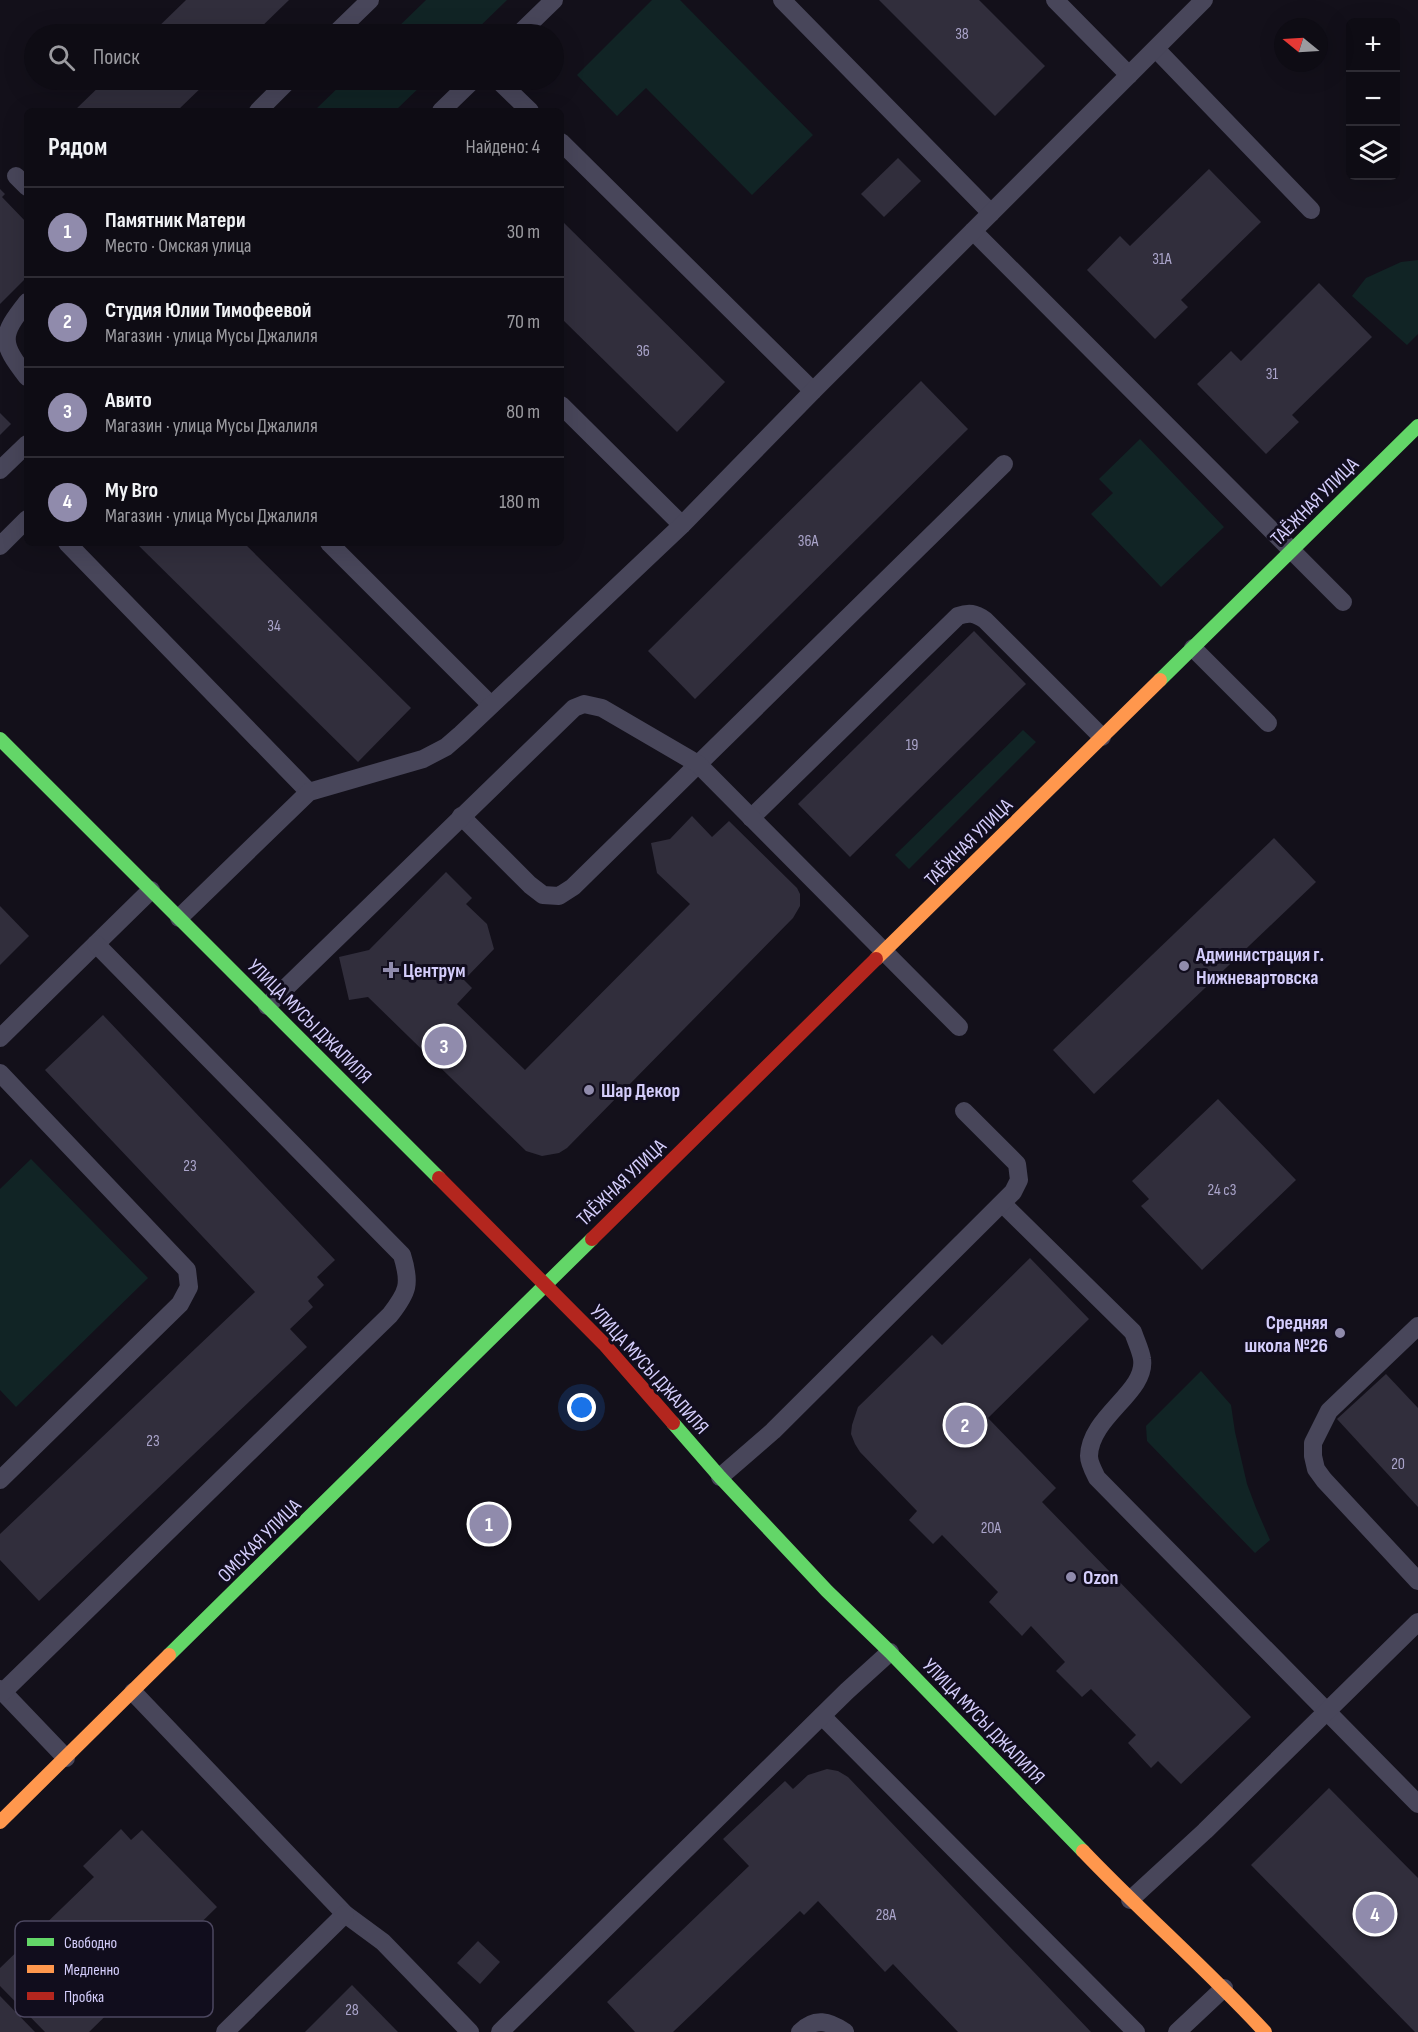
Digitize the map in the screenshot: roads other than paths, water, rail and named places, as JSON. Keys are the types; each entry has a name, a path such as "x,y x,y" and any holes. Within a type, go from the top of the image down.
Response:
{"main road":[{"name":"ТАЁЖНАЯ УЛИЦА","path":"545,1285 1418,426"},
{"name":"УЛИЦА МУСЫ ДЖАЛИЛЯ","path":"0,739 604,1344 720,1477 827,1591 890,1652 1130,1900 1224,1988 1265,2032"},
{"name":"ОМСКАЯ УЛИЦА","path":"0,1822 545,1285"}],"lane":[{"path":"345,24 370,0"},
{"path":"529,24 554,0"},
{"path":"782,0 991,213"},
{"path":"1055,0 1129,75"},
{"path":"179,918 309,792 423,759 446,747 682,525 1204,0"},
{"path":"1156,49 1311,210"},
{"path":"261,108 280,90"},
{"path":"444,108 463,90"},
{"path":"508,90 527,108"},
{"path":"564,145 813,392"},
{"path":"973,231 1342,602"},
{"path":"24,305 6,322 0,333 5,356 24,374"},
{"path":"564,408 682,525"},
{"path":"0,470 24,447"},
{"path":"461,816 530,885 543,895 559,896 573,887 1004,464"},
{"path":"0,546 24,522"},
{"path":"70,546 309,792"},
{"path":"331,546 491,705"},
{"path":"751,818 958,616 967,613 976,614 985,620 1102,737"},
{"path":"1192,648 1268,723"},
{"path":"267,1006 574,708 584,704 602,708 698,764 959,1027"},
{"path":"0,1038 151,890"},
{"path":"66,1758 1,1691 390,1315 404,1298 408,1275 402,1256 96,944"},
{"path":"0,1073 187,1270 189,1287 180,1304 0,1480"},
{"path":"720,1477 773,1431 1013,1192 1019,1180 1017,1164 964,1111"},
{"path":"1003,1204 1133,1332 1143,1361 1136,1384 1104,1420 1092,1440 1089,1458 1097,1478 1418,1804"},
{"path":"1418,1326 1329,1411 1313,1443 1313,1456 1316,1469 1324,1480 1418,1581"},
{"path":"1130,1900 1205,1831 1418,1622"},
{"path":"500,2032 890,1652"},
{"path":"133,1692 345,1914 383,1942 470,2032"},
{"path":"822,1716 1136,2032"},
{"path":"225,2032 345,1914"},
{"path":"1177,2032 1224,1988"},
{"path":"800,2032 816,2022 831,2023 846,2032"}],"place":[{"name":"Администрация г. Нижневартовска","path":"1184,966"},
{"name":"Центрум","path":"391,970"},
{"name":"Авито","path":"444,1046"},
{"name":"Шар Декор","path":"589,1090"},
{"name":"Средняя школа №26","path":"1340,1333"},
{"name":"Студия Юлии Тимофеевой","path":"965,1425"},
{"name":"Памятник Матери","path":"489,1524"},
{"name":"Ozon","path":"1071,1577"},
{"name":"My Bro","path":"1375,1914"}]}
